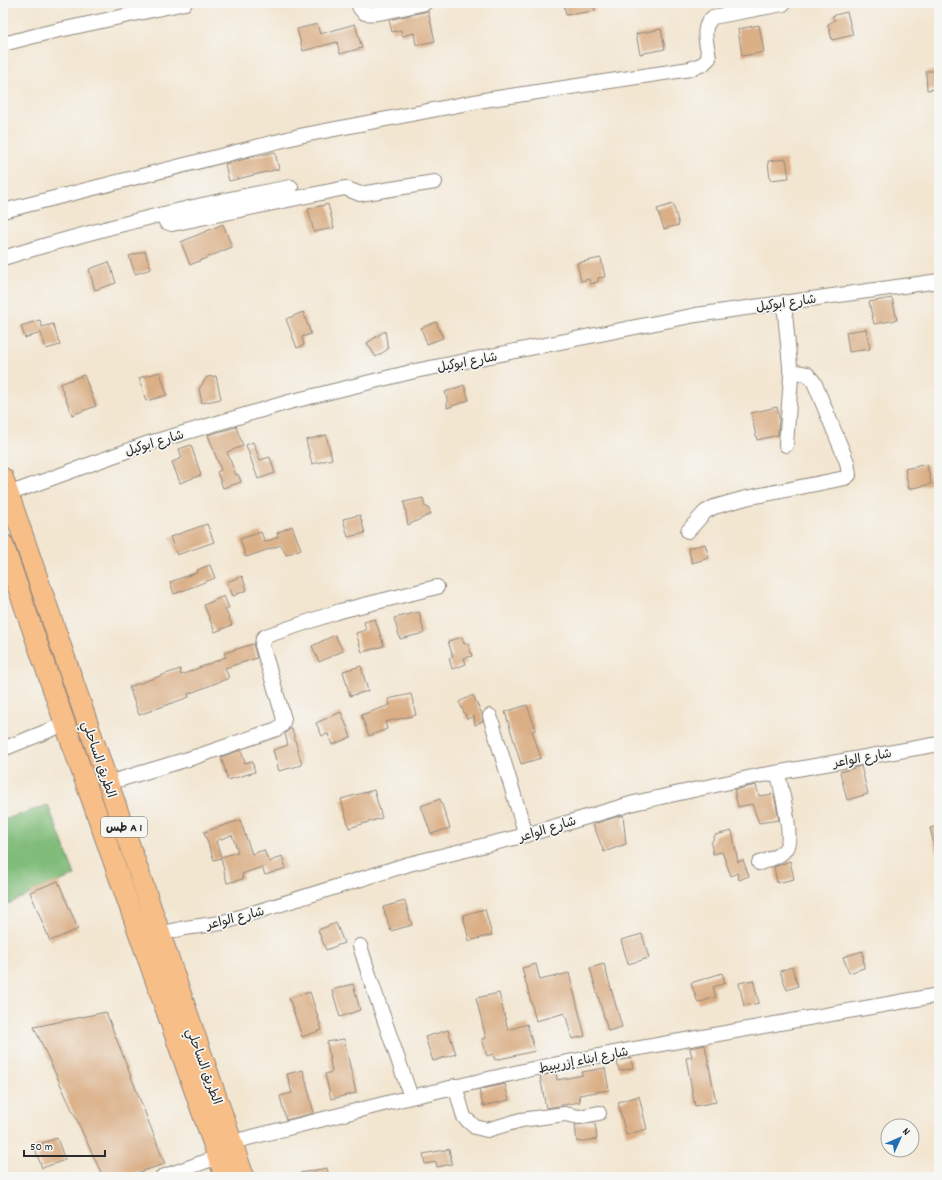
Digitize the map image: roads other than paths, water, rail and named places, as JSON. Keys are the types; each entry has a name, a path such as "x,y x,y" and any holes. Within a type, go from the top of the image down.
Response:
{"highway":[{"name":"الطريق الساحلي","path":"6,486 244,1177"},
{"name":"الطريق الساحلي","path":"3,544 225,1177"}],"street":[{"path":"3,44 46,32 185,3"},
{"path":"358,3 361,10 366,13 425,3"},
{"path":"3,211 299,136 484,100 690,69 703,64 709,58 705,28 706,23 713,17 783,4"},
{"path":"163,214 166,222 172,224 346,188 360,194 435,182"},
{"path":"3,258 163,214 221,200 291,188"},
{"name":"شارع ابوكيل","path":"6,486 289,402 415,371 696,315 939,281"},
{"path":"784,302 790,371 786,444"},
{"path":"688,531 705,512 714,507 746,498 845,478 849,475 847,462 814,382 807,374 790,371"},
{"path":"108,783 198,756 277,729 282,725 284,719 262,645 263,638 266,636 340,611 436,587"},
{"path":"490,716 526,835"},
{"path":"3,749 65,724"},
{"name":"شارع الواعر","path":"160,934 184,928 221,923 422,860 526,835 634,803 758,776 778,774 939,744"},
{"path":"759,863 780,855 788,846 788,834 778,774"},
{"path":"360,946 411,1097"},
{"name":"شارع ابناء إزريبيط","path":"232,1142 455,1086 634,1049 939,995"},
{"path":"455,1086 464,1117 475,1127 487,1130 521,1120 565,1114 579,1117 599,1113"},
{"path":"162,1177 218,1157"}]}
